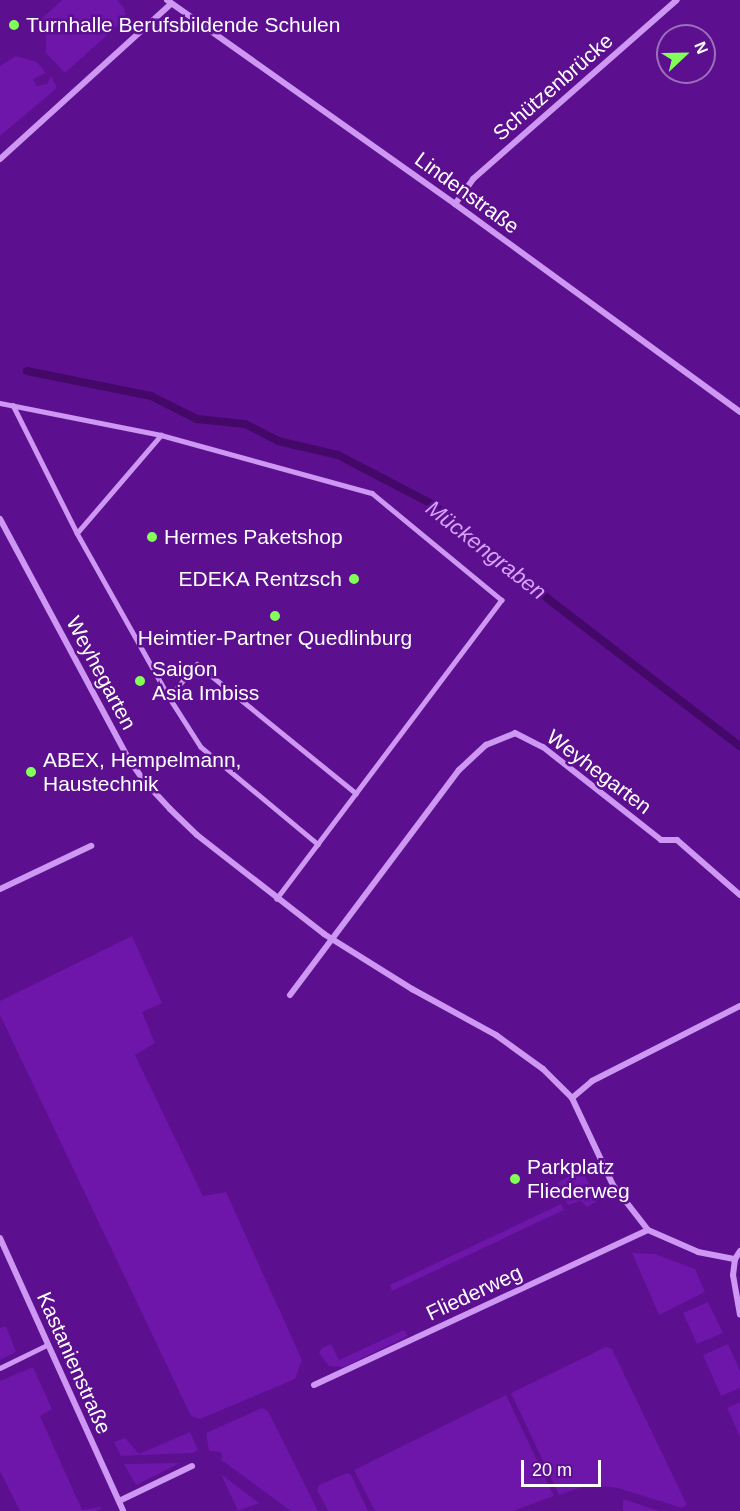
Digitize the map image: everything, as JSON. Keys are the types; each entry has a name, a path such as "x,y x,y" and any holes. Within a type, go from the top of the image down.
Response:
{"street":[{"name":"Schützenbrücke","path":"455,204 472,179 677,0"},
{"name":"Lindenstraße","path":"169,2 455,204 740,412"},
{"path":"0,159 169,2"},
{"name":"Weyhegarten","path":"0,519 114,733 144,781 197,835 333,940 412,989 496,1035 543,1069 572,1098 613,1185 648,1230 698,1252 735,1259"},
{"name":"Weyhegarten","path":"290,995 333,940 401,844 459,770 486,745 515,733 543,747 661,840 676,840 740,895"},
{"path":"0,889 91,846"},
{"path":"572,1098 592,1082 740,1006"},
{"name":"Fliederweg","path":"314,1385 648,1230"},
{"name":"Kastanienstraße","path":"0,1238 123,1511"},
{"path":"740,1251 735,1259 733,1275 740,1314"},
{"path":"119,1501 192,1466"}],"lane":[{"path":"0,403 161,435 372,493 502,600 277,898"},
{"path":"13,405 77,533 169,697 201,747 318,844"},
{"path":"77,533 161,435"},
{"path":"169,697 197,664 356,793"},
{"path":"0,1368 47,1345"}],"shaded area":[{"path":"62,0 117,0 124,8 126,18 65,73 46,53 46,31 38,22"},
{"path":"16,56 37,62 46,73 33,79 37,86 47,84 51,76 57,88 0,136 0,66"},
{"path":"132,936 162,1003 142,1012 155,1043 135,1055 203,1196 226,1192 302,1360 295,1379 200,1419 191,1416 0,1015 0,1001"},
{"path":"582,1169 597,1201 587,1207 581,1201 568,1205 557,1183"},
{"path":"561,1204 564,1210 392,1291 390,1285"},
{"path":"632,1253 655,1254 695,1269 705,1292 659,1315"},
{"path":"708,1302 723,1333 697,1344 683,1313"},
{"path":"6,1326 16,1352 0,1360 0,1328"},
{"path":"404,1330 408,1336 344,1367 329,1366 319,1353 322,1348 331,1344 339,1360"},
{"path":"728,1344 740,1371 740,1388 721,1396 703,1355"},
{"path":"606,1347 612,1349 687,1505 682,1508 618,1488 588,1485 559,1495 511,1393"},
{"path":"33,1367 52,1409 40,1416 82,1510 100,1507 101,1509 95,1511 20,1511 0,1471 0,1381"},
{"path":"506,1395 554,1496 513,1511 375,1511 354,1470"},
{"path":"740,1402 740,1437 727,1408"},
{"path":"262,1408 268,1411 318,1511 291,1511 220,1459 223,1458 220,1452 209,1451 206,1433"},
{"path":"190,1432 198,1450 193,1453 121,1456 114,1442 125,1438 139,1454"},
{"path":"180,1463 136,1485 124,1464"},
{"path":"347,1473 351,1475 368,1511 328,1511 317,1490 319,1485"},
{"path":"221,1474 259,1503 238,1511"},
{"path":"623,1499 659,1511 623,1511"}],"waterway":[{"name":"Mückengraben","path":"27,371 151,396 197,419 245,424 278,441 338,455 432,504 556,605 740,746"}],"place":[{"name":"Turnhalle Berufsbildende Schulen","path":"14,25"},
{"name":"Hermes Paketshop","path":"152,537"},
{"name":"EDEKA Rentzsch","path":"354,579"},
{"name":"Heimtier-Partner Quedlinburg","path":"275,616"},
{"name":"Saigon Asia Imbiss","path":"140,681"},
{"name":"ABEX, Hempelmann, Haustechnik","path":"31,772"},
{"name":"Parkplatz Fliederweg","path":"515,1179"}]}
